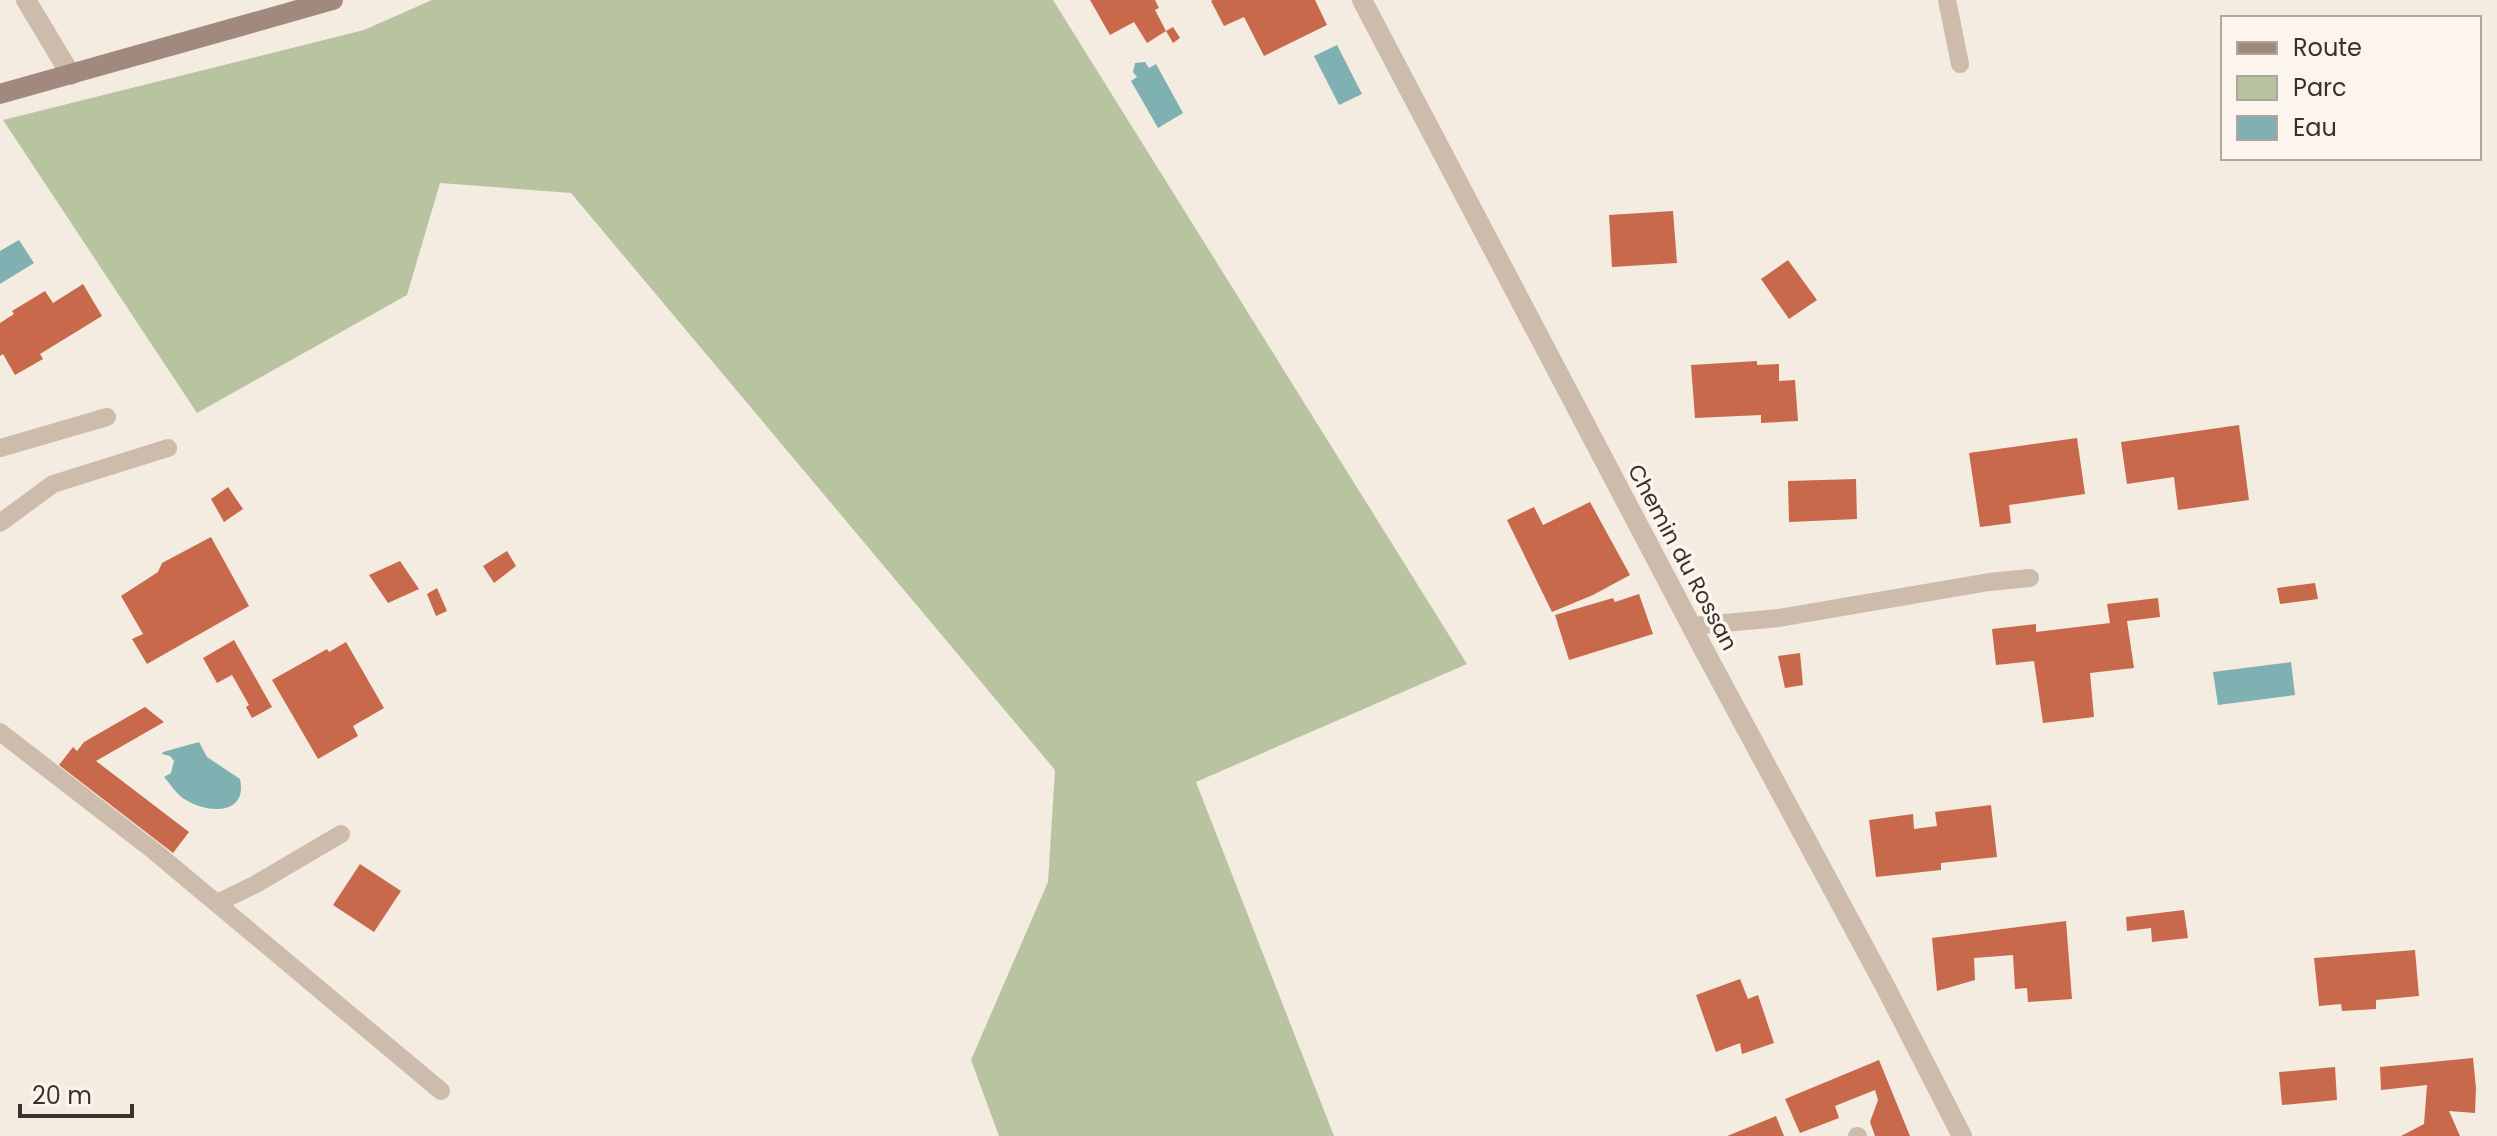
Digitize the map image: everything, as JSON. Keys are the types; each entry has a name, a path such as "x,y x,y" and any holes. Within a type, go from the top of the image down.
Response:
{"main road":[{"path":"0,94 333,0"}],"street":[{"path":"26,0 71,75"},
{"name":"Chemin du Rossan","path":"1362,0 1962,1136"}],"lane":[{"path":"1947,0 1960,64"},
{"path":"0,448 107,417"},
{"path":"0,523 53,484 168,448"},
{"path":"1692,626 1779,618 1989,582 2030,578"},
{"path":"0,732 154,851 441,1091"},
{"path":"217,903 341,834"}],"green space":[{"path":"432,0 1053,0 1467,664 1196,782 1334,1136 999,1136 971,1060 1048,882 1055,770 571,193 440,183 407,295 197,413 3,120 364,30"}],"water":[{"path":"1337,45 1362,94 1339,105 1314,56"},
{"path":"1145,62 1149,68 1156,64 1183,113 1158,128 1131,81 1137,77 1133,72 1135,63"},
{"path":"19,240 34,263 0,284 0,251"},
{"path":"2291,662 2295,695 2218,705 2213,672"},
{"path":"199,742 207,757 240,779 241,791 232,805 215,809 195,805 180,795 164,777 171,773 174,761 163,752"}],"building":[{"path":"1090,0 1155,0 1159,8 1155,10 1166,31 1147,43 1134,22 1110,35"},
{"path":"1213,0 1315,0 1327,25 1264,56 1244,17 1224,26"},
{"path":"1173,27 1180,38 1173,43 1166,31"},
{"path":"1673,211 1677,263 1612,267 1609,215"},
{"path":"1788,260 1817,300 1789,319 1761,279"},
{"path":"83,284 102,316 40,354 43,359 15,375 3,354 0,356 0,323 14,314 12,311 45,291 53,303"},
{"path":"1757,361 1757,365 1779,364 1779,381 1795,380 1798,421 1761,423 1761,415 1695,418 1691,365"},
{"path":"2239,425 2249,500 2178,510 2174,477 2127,484 2121,442"},
{"path":"2077,438 2085,494 2009,505 2011,523 1980,527 1969,453"},
{"path":"1856,479 1857,519 1789,522 1788,481"},
{"path":"228,487 243,509 224,522 211,499"},
{"path":"1590,502 1630,575 1552,612 1507,520 1534,507 1543,525"},
{"path":"211,537 249,606 147,664 132,639 143,634 121,596 158,572 162,563"},
{"path":"507,551 516,566 494,583 483,566"},
{"path":"400,561 419,589 388,603 369,575"},
{"path":"2315,583 2318,599 2280,604 2277,588"},
{"path":"437,588 447,611 436,616 427,594"},
{"path":"1639,594 1653,634 1569,660 1555,615 1613,598 1615,602"},
{"path":"2158,598 2160,617 2127,621 2134,668 2090,673 2094,717 2043,723 2034,661 1996,665 1992,629 2036,624 2036,632 2110,623 2107,604"},
{"path":"234,640 272,707 252,718 246,707 249,705 232,675 217,683 203,658"},
{"path":"346,642 384,708 353,726 358,736 318,759 272,680 327,649 329,652"},
{"path":"1800,653 1803,685 1785,688 1778,656"},
{"path":"145,707 164,722 96,761 189,832 173,853 59,765 73,747 77,751 84,742"},
{"path":"1991,805 1997,857 1941,863 1941,870 1876,877 1869,820 1913,814 1914,829 1937,826 1935,812"},
{"path":"360,864 401,891 374,932 333,905"},
{"path":"2184,910 2188,938 2152,942 2151,928 2127,931 2126,917"},
{"path":"2066,921 2072,999 2028,1002 2027,988 2015,989 2013,955 1974,958 1975,980 1937,991 1932,938"},
{"path":"2415,950 2419,996 2376,1000 2376,1009 2342,1011 2341,1004 2319,1006 2314,958"},
{"path":"1740,979 1748,999 1758,995 1774,1043 1742,1054 1740,1043 1716,1052 1696,995"},
{"path":"2473,1058 2475,1113 2449,1111 2460,1136 2401,1136 2424,1124 2427,1085 2381,1090 2380,1067"},
{"path":"1879,1060 1910,1136 1875,1136 1870,1122 1878,1100 1875,1090 1835,1106 1839,1118 1800,1133 1785,1099"},
{"path":"2335,1067 2337,1100 2282,1105 2279,1072"},
{"path":"1776,1116 1784,1136 1727,1136 1737,1132"}]}
